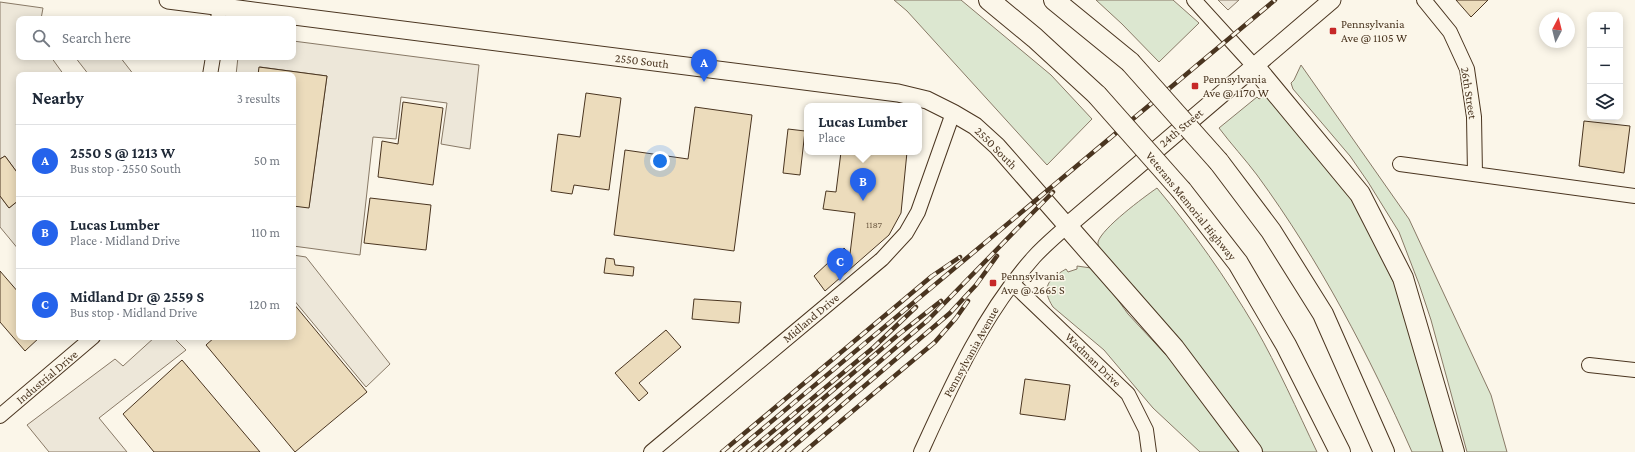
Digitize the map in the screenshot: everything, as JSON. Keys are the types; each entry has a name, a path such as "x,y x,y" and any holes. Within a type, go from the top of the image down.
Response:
{"highway":[{"name":"Veterans Memorial Highway","path":"989,0 1035,38 1097,95 1182,190 1238,263 1286,345 1340,452"},
{"path":"1054,0 1130,62 1219,162 1271,231 1323,314 1384,452"},
{"path":"1254,66 1360,194 1404,278 1454,452"},
{"path":"1067,226 1174,348 1252,452"}],"main road":[{"name":"2550 South","path":"168,0 219,13 244,16"},
{"name":"24th Street","path":"1067,226 1332,0"},
{"name":"2550 South","path":"296,22 898,93 927,100 953,112 975,126 997,146 1067,226"}],"street":[{"path":"1194,0 1254,66"},
{"name":"26th Street","path":"1424,0 1450,32 1467,69 1474,117 1475,174"},
{"path":"210,72 212,60"},
{"name":"Midland Drive","path":"650,452 882,259 906,234 918,212 953,112"},
{"path":"1400,164 1635,196"},
{"name":"Pennsylvania Avenue","path":"920,452 952,383 984,324 1012,283 1034,257 1067,226"},
{"name":"Wadman Drive","path":"1012,283 1128,394 1146,430 1149,452"},
{"name":"Industrial Drive","path":"0,416 89,340"},
{"path":"1589,365 1635,370"}],"green space":[{"path":"894,0 961,0 1051,75 1092,119 1047,165 907,11"},
{"path":"1096,0 1173,0 1199,23 1159,62"},
{"path":"1301,65 1409,219 1491,395 1507,452 1467,452 1431,320 1399,232 1350,156 1293,89 1291,83"},
{"path":"1269,95 1345,184 1397,289 1445,452 1412,452 1361,344 1302,241 1257,175 1219,128 1257,97 1259,99"},
{"path":"1157,188 1221,273 1255,327 1272,358 1317,452 1263,452 1225,399 1098,249 1098,242 1107,229 1124,213"},
{"path":"1077,266 1091,268 1107,285 1128,314 1180,370 1244,452 1200,452 1153,408 1104,350 1053,307 1047,295 1050,281 1066,269 1068,272 1077,269"}],"shaded area":[{"path":"1218,0 1239,0 1228,10"},
{"path":"0,2 43,8 42,16 16,16 16,60 53,60 62,72 16,72 16,171 5,156 0,159"},
{"path":"296,41 479,65 470,149 441,144 447,103 401,97 396,139 373,137 360,255 296,246 296,206 309,207 327,76 260,67 259,72 236,72 238,60 296,60"},
{"path":"77,60 122,60 132,72 87,72"},
{"path":"0,196 9,208 16,202 16,246 0,227"},
{"path":"296,255 306,257 390,364 366,387 296,303"},
{"path":"152,340 176,340 186,350 99,418 127,452 49,452 27,425 115,359 123,366"}],"building":[{"path":"1456,0 1488,0 1471,17"},
{"path":"259,67 327,76 309,208 296,206 296,72 258,72"},
{"path":"586,93 621,98 609,190 574,185 572,194 551,191 558,134 580,137"},
{"path":"403,102 443,108 433,185 378,177 382,141 398,144"},
{"path":"695,107 752,115 734,251 614,235 625,150 688,159"},
{"path":"1584,121 1630,126 1624,173 1579,166"},
{"path":"788,129 804,131 800,175 783,173"},
{"path":"841,155 907,155 901,213 889,235 825,291 814,276 844,248 850,254 855,213 823,209 826,191 836,192"},
{"path":"5,156 16,171 16,202 9,208 0,196 0,159"},
{"path":"370,198 431,205 426,250 364,243"},
{"path":"606,258 614,259 615,265 634,267 633,276 604,273"},
{"path":"0,271 16,290 16,340 37,340 25,351 0,322"},
{"path":"694,299 741,302 739,323 692,319"},
{"path":"296,307 367,392 295,452 206,345 212,340 296,340"},
{"path":"666,330 681,347 639,383 648,393 639,401 615,373"},
{"path":"182,360 260,452 154,452 123,414"},
{"path":"1025,379 1070,385 1065,420 1020,414"}],"railway":[{"path":"735,452 1275,0"},
{"path":"774,452 928,320 1053,192"},
{"path":"787,452 950,313 976,285 997,256"},
{"path":"722,452 932,276 960,257"},
{"path":"760,452 898,335 941,301"},
{"path":"804,452 935,342 956,318 968,301"},
{"path":"748,452 874,347 916,307"}],"place":[{"name":"Pennsylvania Ave @ 1105 W","path":"1333,31"},
{"name":"2550 S @ 1213 W","path":"704,82"},
{"name":"Pennsylvania Ave @ 1170 W","path":"1195,86"},
{"name":"Lucas Lumber","path":"863,201"},
{"name":"Midland Dr @ 2559 S","path":"840,281"},
{"name":"Pennsylvania Ave @ 2665 S","path":"993,283"}]}
